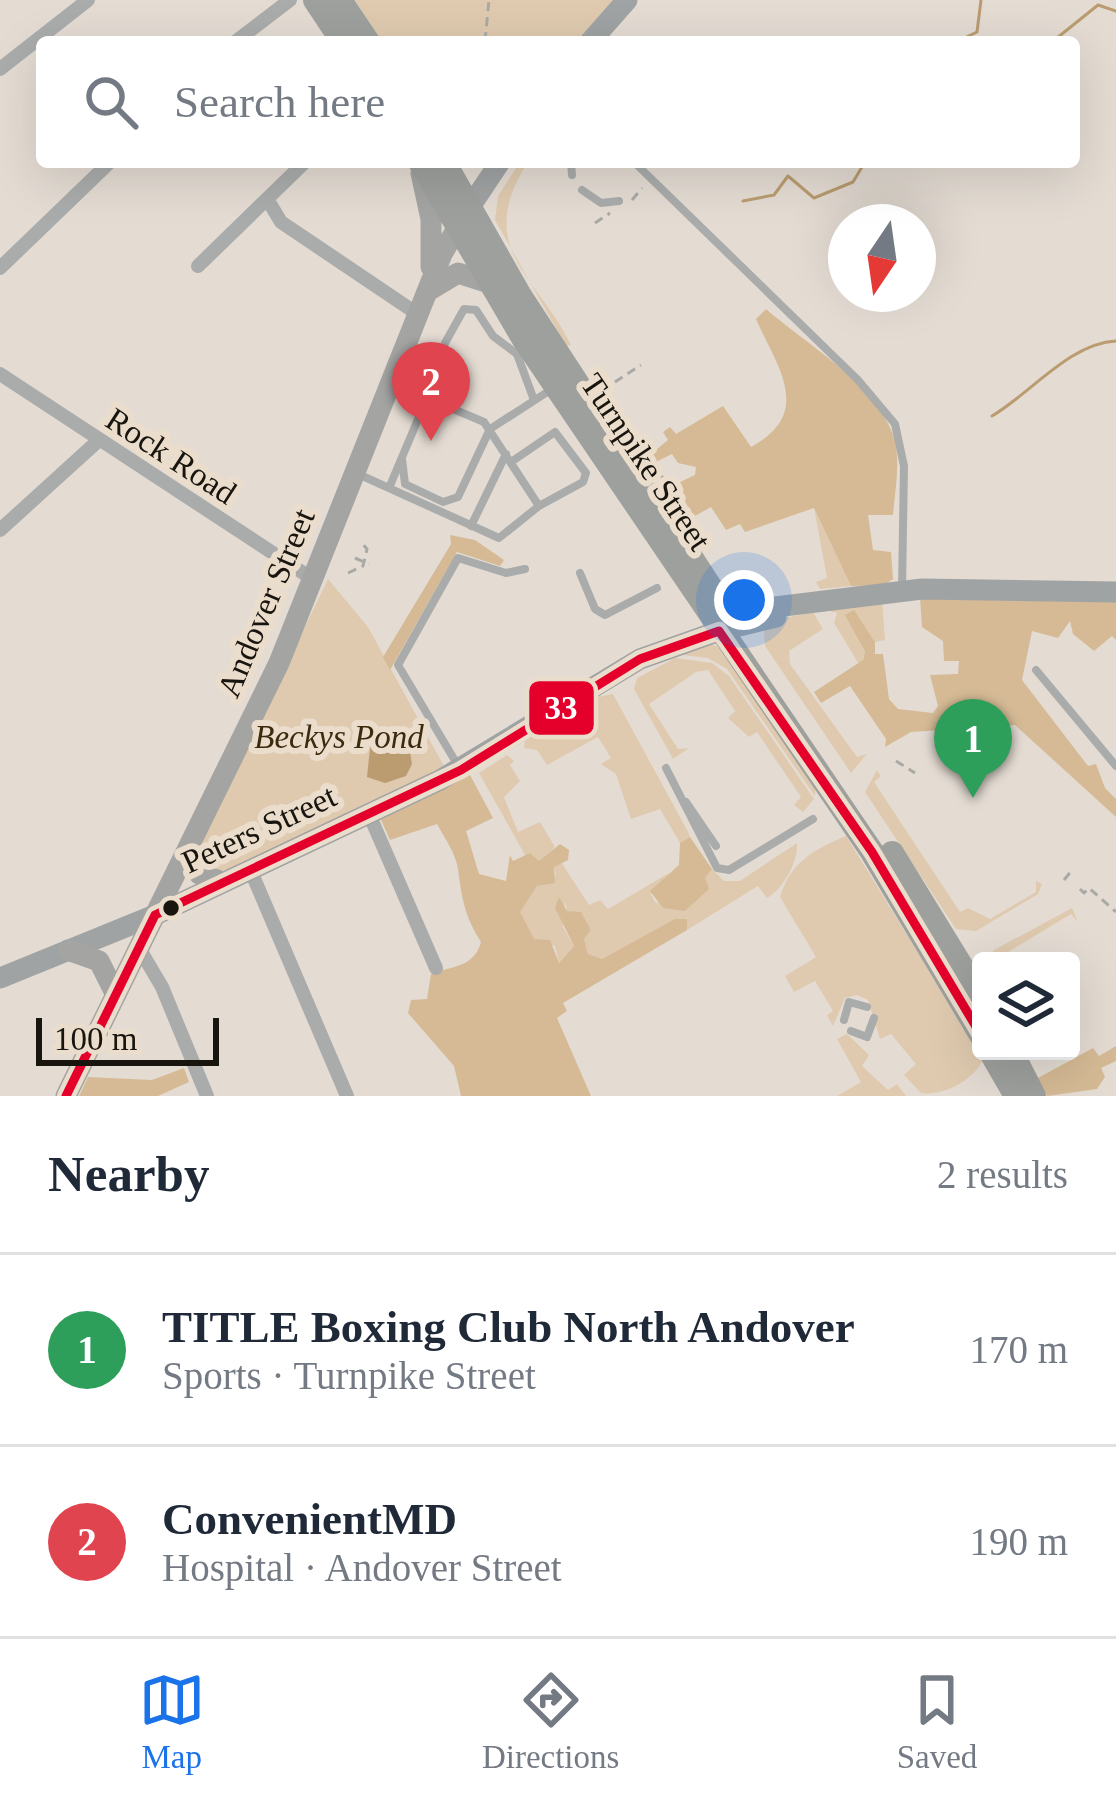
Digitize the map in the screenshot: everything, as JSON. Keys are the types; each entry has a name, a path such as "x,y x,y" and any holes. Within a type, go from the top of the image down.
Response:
{"highway":[{"path":"315,0 339,36"},
{"path":"340,0 364,36"},
{"name":"Turnpike Street","path":"424,168 519,294 872,852 972,1020"},
{"name":"Turnpike Street","path":"446,168 489,283 544,394 723,622 892,853 972,983"},
{"path":"995,1060 1016,1096"},
{"path":"1016,1060 1034,1096"}],"main road":[{"path":"595,36 626,0"},
{"path":"420,168 433,240 427,291"},
{"name":"Andover Street","path":"66,1096 257,711 314,580 427,291 464,217 496,168"},
{"path":"427,291 458,273 489,283"},
{"name":"Peters Street","path":"155,915 460,770 640,659 723,622 892,591 1116,592"},
{"path":"186,852 199,874 223,882"},
{"path":"0,978 155,915"},
{"path":"68,950 99,961 116,995"}],"street":[{"path":"42,36 88,0"},
{"path":"243,36 290,0"},
{"path":"0,69 36,41"},
{"path":"0,268 104,168"},
{"path":"198,266 300,168"},
{"path":"269,202 281,222 419,315"},
{"name":"Rock Road","path":"0,374 314,580"},
{"path":"0,530 99,440"},
{"path":"369,814 436,968"},
{"path":"250,869 347,1096"},
{"path":"139,947 163,987 207,1096"}],"lane":[{"path":"572,168 572,175"},
{"path":"640,168 870,392 895,424 904,466 892,591"},
{"path":"582,190 601,203 619,201"},
{"path":"389,488 402,459 430,399 446,343 464,308 476,310 544,394 490,429 458,497 443,502 405,484 402,459"},
{"path":"393,383 490,429 539,506"},
{"path":"356,473 470,526 499,538 539,506 583,482 586,472 555,432 509,458 470,526"},
{"path":"460,770 398,664 458,558 506,574 525,569"},
{"path":"580,573 595,608 605,615 658,588"},
{"path":"1036,670 1116,766"},
{"path":"666,768 717,868 733,868 813,819"},
{"path":"677,792 716,846"},
{"path":"723,856 733,868"},
{"path":"844,1020 849,1002 867,1006"},
{"path":"851,1031 867,1036 874,1018"}],"path":[{"path":"485,36 489,0"},
{"path":"632,200 642,188"},
{"path":"595,223 612,212"},
{"path":"615,382 640,365"},
{"path":"650,479 661,472 675,482"},
{"path":"349,574 367,563 367,544 362,542"},
{"path":"355,558 367,563"},
{"path":"896,761 915,773"},
{"path":"1067,879 1073,869"},
{"path":"1080,889 1084,893 1089,888 1116,912"}],"green space":[{"path":"355,0 614,0 581,36 378,36"},
{"path":"516,168 525,168 512,192 509,240 513,253 495,220 498,196"},
{"path":"530,282 558,321 571,345 566,346"},
{"path":"814,508 851,586 820,589 816,582 827,578"},
{"name":"Beckys Pond","path":"328,579 368,627 445,768 233,869 211,872 197,854 199,846"},
{"path":"882,600 885,640 875,642 854,611 846,615 865,653 860,666 834,623 837,613 826,610"},
{"path":"813,612 823,629 789,651 790,664 857,757 867,754 851,773 765,646 764,630 776,620"},
{"path":"706,642 723,649 815,787 815,796 727,669 708,658 675,654"},
{"path":"675,658 712,663 729,676 814,799 803,812 794,805 801,797 757,732 749,737 728,718 735,711 708,670 696,672 649,704 678,749 689,748 673,759 634,689 637,678"},
{"path":"613,694 687,830 690,837 680,843 660,809 631,819 616,774 601,764 611,758 598,737 547,765 537,750 524,748 525,741 598,697"},
{"path":"507,755 520,781 504,797 518,832 540,822 555,847 539,862 525,855 479,773"},
{"path":"877,770 881,776 874,782 960,912 968,908 990,919 1036,892 1036,881 1042,884 1038,894 976,931 956,929 865,792"},
{"path":"846,836 972,1040 972,1060 982,1061 965,1081 921,1093 904,1075 916,1064 891,1034 880,1039 868,1000 857,995 845,998 833,1026 827,1015 833,1011 815,981 794,992 785,976 816,957 780,897 791,874 824,846"},
{"path":"797,843 789,874 767,898 758,886 687,930 687,918 602,959 588,954 583,939 591,930 581,913 567,911 565,901 563,927 574,946 559,963 555,946 534,940 519,912 537,886 556,876 554,867 561,862 589,905 600,900 608,909 669,873 651,894 655,902 685,911 708,889 705,878 712,869 724,881 740,881"},
{"path":"1072,908 1078,922 1071,914 1008,952 994,950"},
{"path":"847,1034 869,1055 862,1066 888,1090 897,1084 906,1096 837,1096 861,1082 837,1039"}],"shaded area":[{"path":"766,309 854,380 892,432 897,463 893,515 868,515 873,550 891,552 893,579 884,585 851,586 814,508 745,532 740,524 726,530 711,507 684,522 673,506 680,500 676,484 695,475 696,467 678,463 672,454 650,465 646,458 668,440 663,432 670,427 676,434 723,406 751,447 771,433 786,403 780,370 756,319"},
{"path":"450,535 475,540 504,560 500,566 457,552 390,670 383,657 451,544"},
{"path":"920,598 1116,602 1116,640 1112,636 1094,651 1073,634 1070,621 1058,638 1032,631 1022,680 1088,766 1096,764 1105,788 1116,799 1116,817 1015,725 911,732 885,747 886,739 850,686 821,703 814,692 863,660 865,652 845,615 854,610 875,642 875,654 883,654 889,699 898,709 933,713 938,706 930,675 958,674 959,661 944,661 943,641 922,627"},
{"path":"387,730 408,739 412,764 406,776 385,783 367,777 371,739"},
{"path":"470,775 493,818 466,831 479,874 506,881 510,855 513,861 530,853 539,861 560,844 569,850 568,860 554,867 555,883 537,886 520,912 534,939 550,940 559,963 574,946 555,908 559,897 567,911 581,912 591,930 584,939 588,954 602,959 675,919 687,919 687,930 563,1003 567,1011 557,1018 591,1096 461,1096 454,1066 408,1013 411,1000 427,999 431,974 467,961 481,942 465,906 455,857 437,824 390,840 381,820 398,803"},
{"path":"690,837 712,869 705,878 709,889 685,911 663,908 650,891 679,865 680,843"},
{"path":"1116,1046 1116,1061 1101,1068 1105,1077 1097,1089 1047,1096 1038,1078 1080,1060 1080,1055 1093,1048 1099,1056"},
{"path":"184,1068 189,1082 158,1096 79,1096 88,1077 152,1080"}],"waterway":[{"path":"969,36 977,32 981,0"},
{"path":"1059,36 1098,5 1116,11"},
{"path":"743,201 774,195 788,176 814,198 853,182 861,168"},
{"path":"992,416 1083,350 1116,341"}],"transit line":[{"name":"33","path":"66,1096 155,915 461,770 640,659 719,631 872,852 972,1020"}],"place":[{"name":"ConvenientMD","path":"431,441"},
{"name":"TITLE Boxing Club North Andover","path":"973,798"}]}
